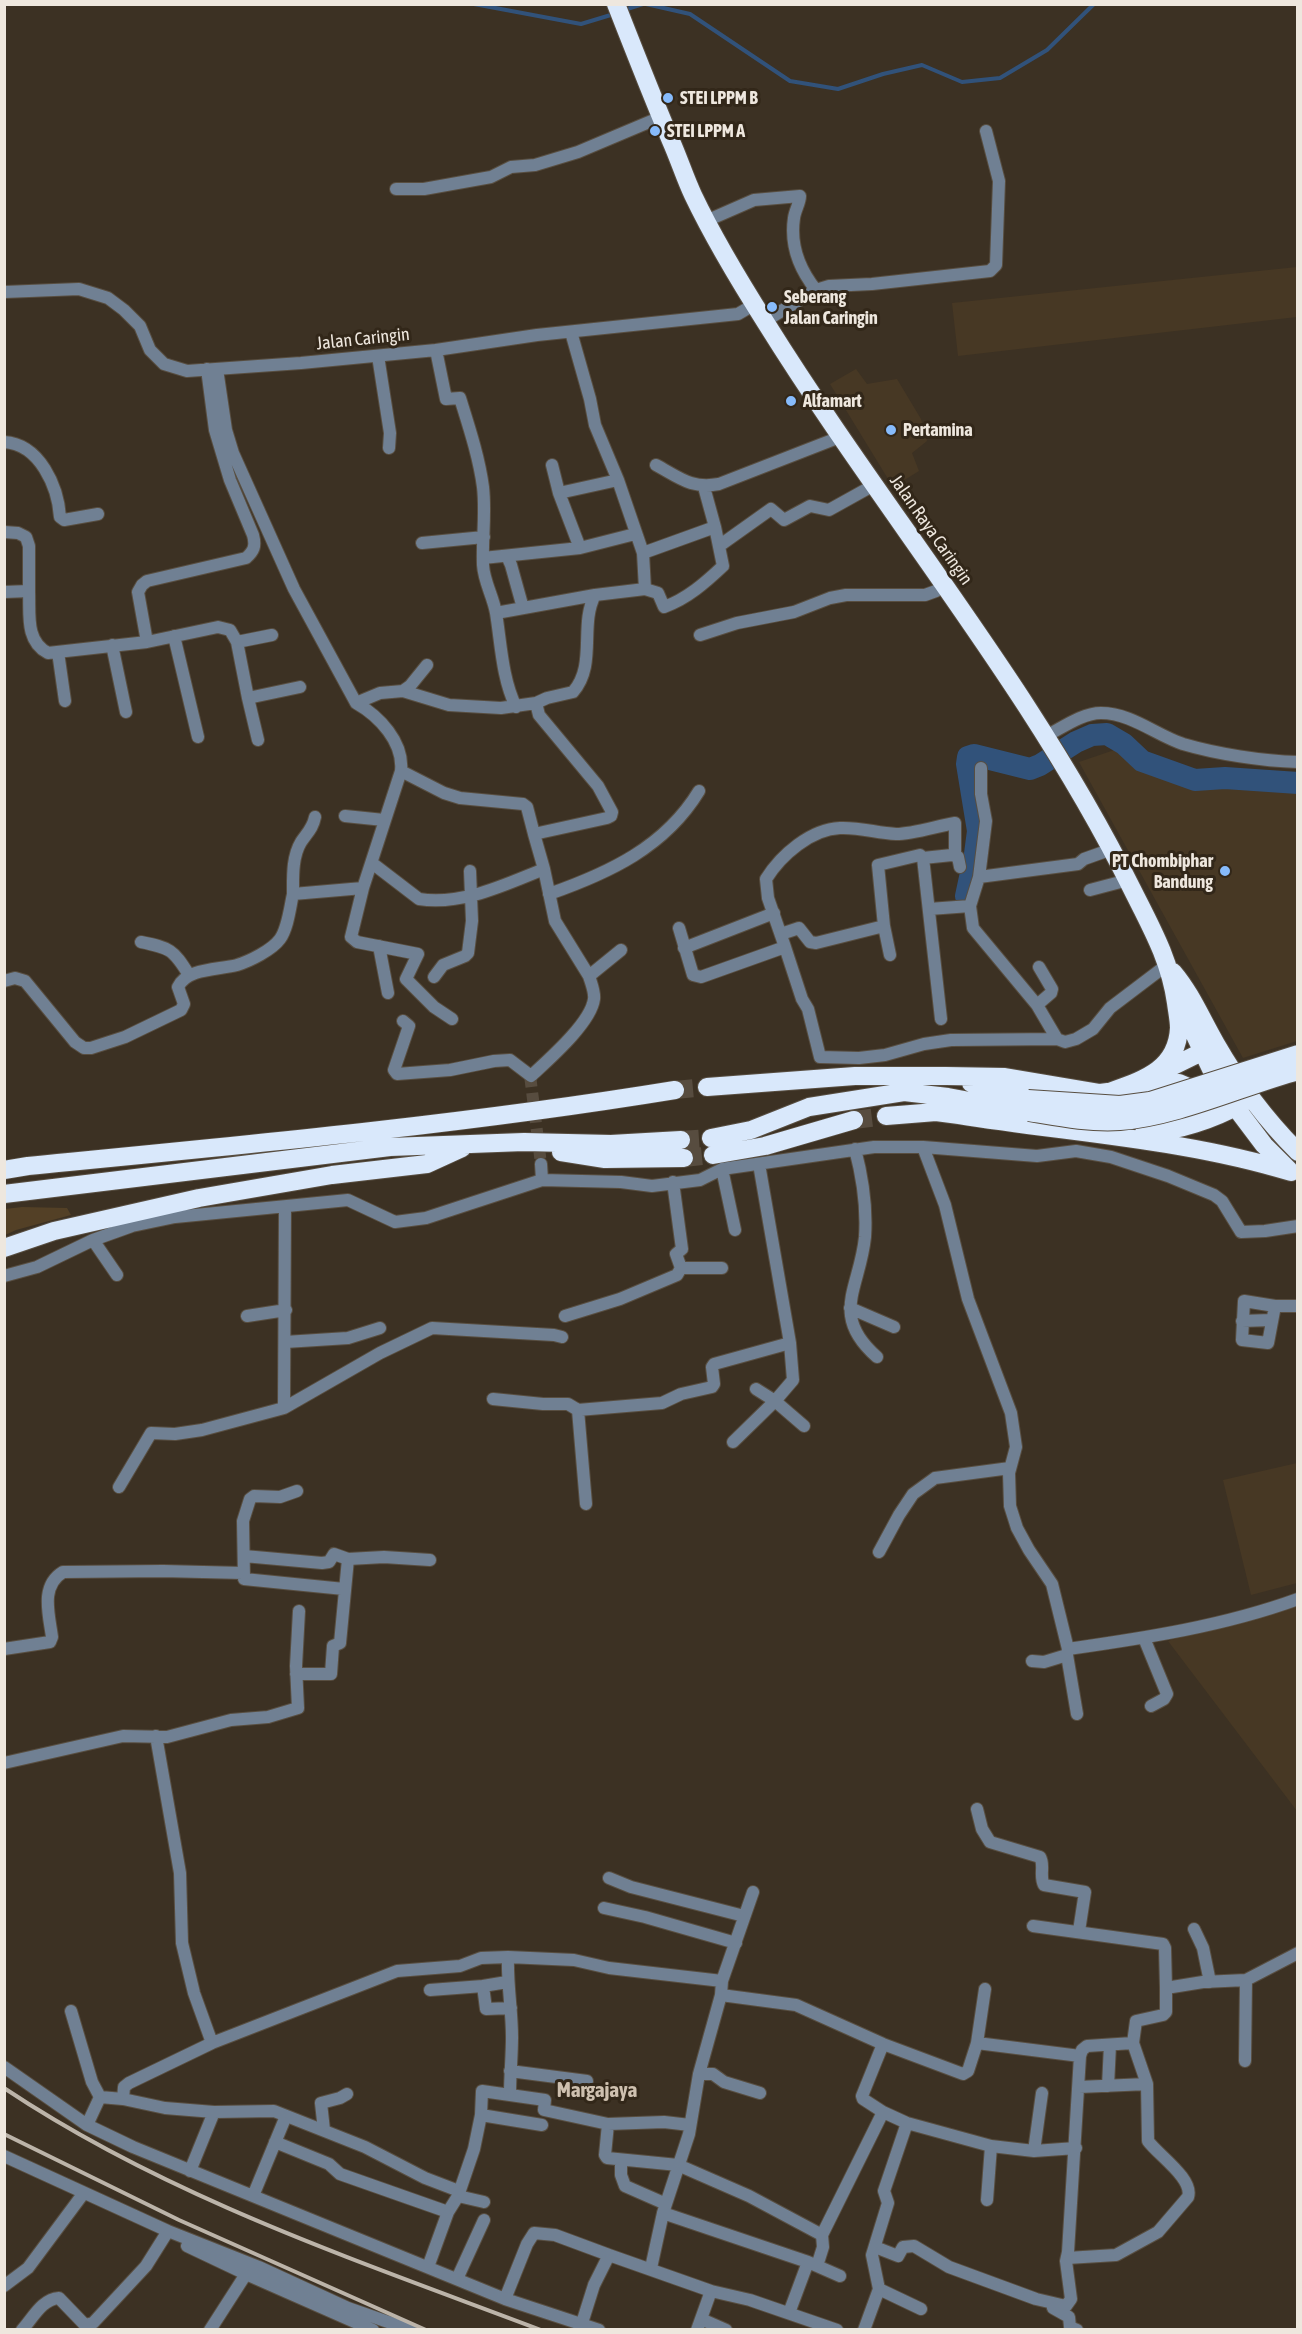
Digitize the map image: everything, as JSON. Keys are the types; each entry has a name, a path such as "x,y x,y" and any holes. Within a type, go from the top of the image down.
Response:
{"highway":[{"name":"Jalan Raya Caringin","path":"616,4 692,192 706,221 765,321 840,437 944,584 1048,740 1112,849 1209,1048 1242,1103"},
{"path":"1148,1078 1164,1066 1173,1055 1179,1027 1178,987"},
{"path":"1109,1092 1148,1078 1209,1048"},
{"path":"716,1154 751,1130 809,1107 849,1099 904,1092 1029,1105 1119,1105 1150,1101 1298,1054"},
{"path":"946,1076 1029,1105 1091,1122 1121,1121 1152,1116 1298,1071"},
{"path":"707,1087 855,1076 1005,1077 1109,1092 1168,1084 1186,1086 1197,1099 1196,1112 1186,1125"},
{"path":"4,1170 403,1129 675,1090"},
{"path":"1106,1135 1156,1133 1186,1125 1242,1103"},
{"path":"1242,1103 1298,1152"},
{"path":"1242,1103 1264,1145 1294,1174"},
{"path":"886,1116 936,1112 1166,1143 1269,1165 1294,1174"},
{"path":"716,1154 765,1146 854,1120"},
{"path":"4,1194 390,1147 524,1142 569,1154 605,1159 682,1149"},
{"path":"4,1248 54,1232 199,1198 332,1175 427,1164 472,1144"},
{"path":"4,1163 28,1166"}],"street":[{"path":"396,189 424,189 491,177 511,167 536,165 578,152 661,117"},
{"path":"765,321 816,290 830,286 894,282 994,269 996,266 999,181 986,131"},
{"path":"706,221 754,200 800,196 794,217 793,238 804,275 816,290"},
{"name":"Jalan Caringin","path":"4,292 79,289 108,298 141,326 150,350 164,364 187,371 436,350 571,332 738,314 755,304"},
{"path":"571,332 595,425 618,480 643,554 645,589"},
{"path":"436,350 446,399 460,398 483,488 485,580 496,613 511,696 516,707"},
{"path":"378,356 390,433 389,448"},
{"path":"212,369 233,453 294,589 356,703 380,721 400,750 401,771 363,888 351,937 357,942 417,954 406,979 435,1007 452,1019"},
{"path":"147,642 138,592 142,585 147,581 246,558 253,552 254,535 230,480 215,430 212,369"},
{"path":"656,465 691,485 704,487 719,484 840,437"},
{"path":"4,442 26,448 39,462 55,489 59,501 60,517 64,520 98,514"},
{"path":"552,465 559,493 580,548"},
{"path":"559,493 618,480"},
{"path":"719,546 771,509 784,520 810,506 829,510 874,485"},
{"path":"496,613 595,595 645,589 658,593 664,607 679,601 723,566 716,527 704,487"},
{"path":"643,554 716,527"},
{"path":"254,535 267,530"},
{"path":"4,532 18,533 26,537 29,546 32,639 38,648 48,653 147,642 218,627 230,630 237,642 258,740"},
{"path":"483,558 580,548 635,534"},
{"path":"422,543 484,537"},
{"path":"507,556 512,565 524,608"},
{"path":"700,635 737,623 794,612 830,598 846,595 925,595 936,591 944,584"},
{"path":"4,592 29,591"},
{"path":"356,703 380,693 403,691 449,705 487,708 516,707 567,695 578,686 584,673 589,613 595,595"},
{"path":"237,642 272,635"},
{"path":"174,636 198,737"},
{"path":"112,645 126,712"},
{"path":"58,652 65,702"},
{"path":"403,691 411,686 427,665"},
{"path":"248,698 300,687"},
{"path":"534,834 607,818 612,813 598,786 539,715 536,703"},
{"path":"1048,740 1089,714 1102,713 1127,718 1181,743 1214,752 1298,762"},
{"path":"981,768 981,794 986,821 979,877 970,906 973,928 1037,1005 1057,1039"},
{"path":"401,771 444,793 460,798 523,804 526,807 544,868 552,912 560,932 573,947 590,976 594,994 591,1008 569,1039 531,1076 510,1060 400,1075 394,1070 406,1025"},
{"path":"549,894 593,879 630,859 687,810 699,791"},
{"path":"345,816 384,819"},
{"path":"4,981 15,978 25,981 75,1042 84,1048 125,1037 181,1010 184,1004 178,987 189,975 238,964 279,941 283,934 293,894 294,858 301,842 314,824 315,817"},
{"path":"890,956 884,926 878,865 920,855 923,858 958,862 955,823 896,834 853,828 824,831 792,850 768,876 766,883 768,898 802,999 808,1009 820,1057 859,1058 885,1055 924,1044 951,1040 1057,1039 1065,1042 1076,1039 1093,1029 1110,1008 1169,966"},
{"path":"979,877 1078,864 1084,859 1112,849"},
{"path":"923,858 941,1019"},
{"path":"372,863 419,899 429,900 470,897 544,868"},
{"path":"434,977 443,965 468,953 472,921 470,871"},
{"path":"1090,890 1128,880"},
{"path":"293,894 363,888"},
{"path":"929,909 970,906"},
{"path":"684,948 774,913"},
{"path":"781,934 799,928 810,942 816,943 884,926"},
{"path":"679,928 693,975 701,977 784,947"},
{"path":"141,942 162,946 176,953 189,975"},
{"path":"379,946 388,993"},
{"path":"590,976 621,950"},
{"path":"1037,1005 1051,993 1052,989 1039,967"},
{"path":"716,1154 759,1164 874,1147 923,1147 1037,1156 1076,1151 1095,1153 1168,1176 1214,1195 1222,1202 1241,1232 1298,1226"},
{"path":"923,1147 945,1204 968,1299 1011,1413 1016,1447 1010,1468 1008,1497 1017,1528 1052,1584 1067,1652 1077,1714"},
{"path":"855,1149 866,1200 865,1239 850,1308 852,1328 865,1347 877,1357"},
{"path":"4,1276 37,1267 93,1240 132,1226 175,1217 348,1200 388,1220 407,1221 426,1218 542,1180 621,1182 652,1186 700,1180 716,1154"},
{"path":"716,1154 735,1230"},
{"path":"540,1164 542,1180"},
{"path":"733,1442 793,1380 790,1343 759,1164"},
{"path":"673,1182 682,1249 676,1254 681,1268"},
{"path":"284,1408 285,1207"},
{"path":"93,1240 117,1275"},
{"path":"681,1268 722,1268"},
{"path":"565,1316 620,1299 676,1275 681,1268"},
{"path":"1275,1306 1271,1320 1270,1341 1266,1344 1242,1340 1244,1301 1275,1306 1298,1306"},
{"path":"850,1308 894,1327"},
{"path":"247,1316 286,1310"},
{"path":"1242,1321 1271,1320"},
{"path":"285,1342 348,1338 380,1328"},
{"path":"119,1487 151,1433 175,1434 202,1431 284,1408 427,1329 562,1337"},
{"path":"492,1399 568,1404 578,1410 662,1403 681,1394 712,1387 714,1364 790,1343"},
{"path":"756,1389 804,1425"},
{"path":"578,1410 586,1504"},
{"path":"879,1552 913,1494 935,1478 1010,1468"},
{"path":"297,1491 280,1497 251,1497 243,1521 243,1573 246,1581 291,1582 344,1588"},
{"path":"243,1556 322,1563 329,1562 334,1554 348,1559 384,1557 430,1560"},
{"path":"296,1674 331,1674 333,1646 340,1643 348,1559"},
{"path":"4,1649 50,1642 52,1637 47,1590 54,1577 63,1572 243,1573"},
{"path":"1032,1661 1044,1662 1067,1652 1144,1638 1271,1608 1298,1599"},
{"path":"4,1763 123,1736 167,1737 231,1720 268,1717 298,1708 296,1674 299,1611"},
{"path":"1144,1638 1167,1694 1164,1699 1150,1706"},
{"path":"156,1736 180,1873 182,1943 194,1993 212,2043"},
{"path":"977,1809 982,1829 990,1842 1040,1857 1044,1885 1084,1892 1079,1931"},
{"path":"609,1878 631,1887 744,1916"},
{"path":"651,2268 664,2209 690,2134 699,2074 721,1995 722,1981 753,1892"},
{"path":"604,1908 645,1917 736,1943"},
{"path":"1033,1926 1163,1944 1165,1948 1166,2012 1160,2017 1136,2021 1133,2043 1147,2084 1148,2141 1189,2186 1188,2197 1158,2232 1116,2255 1067,2258"},
{"path":"1194,1929 1203,1948 1204,1982"},
{"path":"1166,1988 1204,1982 1246,1980 1298,1953"},
{"path":"508,1957 507,1982 512,2041 510,2094"},
{"path":"123,2099 124,2087 129,2083 212,2043 397,1971 460,1966 481,1958 508,1957 574,1960 609,1968 722,1981"},
{"path":"1245,2061 1246,1980"},
{"path":"430,1990 507,1982"},
{"path":"483,1986 486,2009 511,2008"},
{"path":"721,1995 796,2005 883,2044 963,2073 968,2071 977,2043 985,1989"},
{"path":"71,2011 92,2082 100,2097"},
{"path":"977,2043 1080,2056"},
{"path":"1036,2300 1066,2306 1071,2299 1066,2261 1082,2050 1087,2046 1133,2043"},
{"path":"883,2044 861,2096 883,2112 907,2123 991,2146 1034,2151 1076,2148"},
{"path":"1108,2086 1110,2045"},
{"path":"4,2067 87,2125 190,2171 505,2299 599,2330"},
{"path":"510,2071 587,2081"},
{"path":"699,2074 712,2074 724,2082 760,2093"},
{"path":"1079,2087 1147,2084"},
{"path":"428,2267 448,2212 459,2194 474,2149 481,2115 482,2091 545,2100 544,2110 608,2124 664,2122 690,2125"},
{"path":"1034,2151 1042,2093"},
{"path":"324,2130 321,2103 347,2094"},
{"path":"100,2097 123,2099 165,2108 214,2112 274,2110 365,2147 459,2194 484,2202"},
{"path":"87,2125 100,2097"},
{"path":"190,2171 214,2112"},
{"path":"789,2313 812,2264 823,2247 822,2235 883,2112"},
{"path":"481,2115 542,2125"},
{"path":"253,2196 286,2116"},
{"path":"864,2330 879,2289 876,2264 872,2255 888,2203 884,2191 907,2123"},
{"path":"608,2124 605,2155 608,2158 678,2165 749,2196 822,2235"},
{"path":"275,2142 329,2164 340,2174 448,2212"},
{"path":"987,2200 991,2146"},
{"path":"4,2156 246,2274 373,2330"},
{"path":"621,2160 621,2175 625,2187 664,2209 840,2276"},
{"path":"4,2286 28,2268 83,2194"},
{"path":"457,2279 484,2220"},
{"path":"29,2327 42,2305 54,2298 59,2298 81,2323 85,2325 93,2322 146,2266 166,2233"},
{"path":"166,2233 249,2263 348,2308 411,2330"},
{"path":"505,2299 527,2244 534,2233 555,2235 711,2291 750,2300 837,2330"},
{"path":"875,2247 898,2256 903,2247 914,2246 949,2267 1036,2300 1066,2314 1069,2317 1070,2327 1077,2330"},
{"path":"582,2323 594,2285 609,2254"},
{"path":"210,2330 246,2274"},
{"path":"879,2289 921,2309"},
{"path":"711,2291 699,2324 726,2330"}],"shaded area":[{"path":"1297,267 1297,317 958,356 952,303"},
{"name":"Pertamina","path":"856,369 867,384 897,379 921,419 927,441 912,453 919,471 893,487 830,384"},
{"path":"1132,744 1149,760 1193,776 1297,779 1297,1041 1243,1058 1079,762"},
{"path":"67,1208 71,1215 5,1235 5,1209"},
{"path":"1297,1463 1297,1583 1251,1595 1223,1480"},
{"path":"1297,1600 1297,1811 1168,1641"}],"waterway":[{"path":"474,4 581,24 614,14"},
{"path":"624,10 643,4"},
{"path":"646,4 690,14 790,81 838,89 883,74 922,65 962,82 1000,78 1047,50 1094,4"},
{"path":"966,896 978,831 967,764 968,757 974,755 1030,769 1076,742 1092,735 1107,734 1124,744 1142,761 1195,780 1225,778 1298,783"}],"tunnel":[{"path":"530,1075 541,1164"},
{"path":"675,1090 707,1087"},
{"path":"854,1120 886,1116"},
{"path":"681,1140 711,1138"},
{"path":"684,1158 713,1155"}],"railway":[{"path":"4,2088 67,2127 198,2194 333,2252 541,2330"},
{"path":"4,2134 179,2220 426,2330"}],"place":[{"name":"STEI LPPM B","path":"668,98"},
{"name":"STEI LPPM A","path":"655,131"},
{"name":"Seberang Jalan Caringin","path":"772,307"},
{"name":"Alfamart","path":"791,401"},
{"name":"Pertamina","path":"891,430"},
{"name":"PT Chombiphar Bandung","path":"1225,871"}],"district":[{"name":"Margajaya","path":"597,2090"}]}
